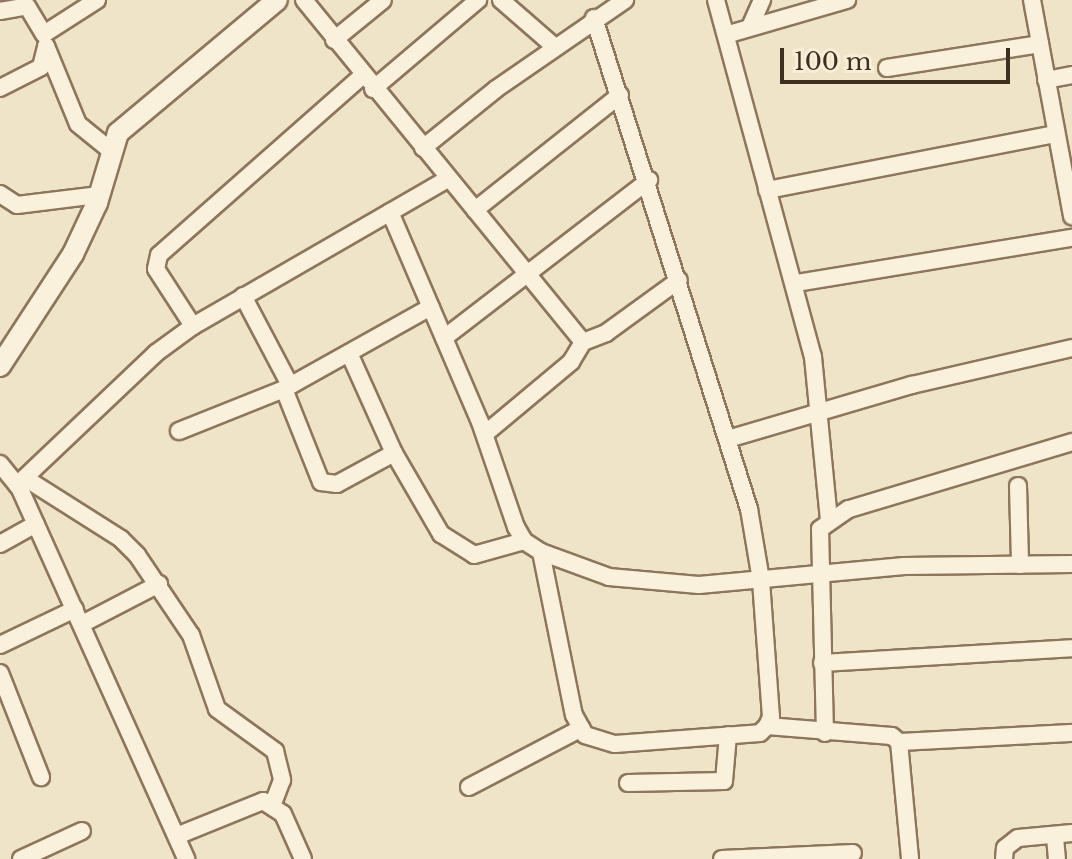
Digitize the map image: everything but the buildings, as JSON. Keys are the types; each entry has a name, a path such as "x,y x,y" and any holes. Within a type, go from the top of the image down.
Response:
{"street":[{"path":"0,11 27,6 44,34 97,0"},
{"path":"0,366 73,254 99,195 109,149 128,123 277,0"},
{"path":"304,0 362,76 583,342"},
{"path":"334,40 383,0"},
{"path":"373,89 478,0"},
{"path":"501,0 554,46"},
{"path":"423,148 554,46 625,0"},
{"path":"716,0 729,34 767,190 796,283 822,412 829,520"},
{"path":"750,27 762,0"},
{"path":"729,34 847,0"},
{"path":"1032,0 1071,208"},
{"path":"541,552 574,715 593,741 615,744 760,733 767,726 771,717 761,580 749,509 649,180 594,18"},
{"path":"0,88 41,67 46,46 63,23"},
{"path":"887,68 1040,44"},
{"path":"46,46 78,124 109,149"},
{"path":"1046,80 1072,75"},
{"path":"193,326 156,269 159,255 362,76"},
{"path":"475,210 620,95"},
{"path":"767,190 1056,134"},
{"path":"21,481 156,353 193,326 448,179"},
{"path":"444,338 649,180"},
{"path":"0,194 17,205 99,195"},
{"path":"390,212 485,434 524,541 541,552 609,577 699,585 904,566 1072,564"},
{"path":"796,283 1072,238"},
{"path":"485,434 571,362 583,342 606,333 679,280"},
{"path":"243,296 287,387 321,482 337,484 394,453"},
{"path":"179,431 287,387 431,307"},
{"path":"728,439 1072,348"},
{"path":"349,353 394,453 441,534 456,547 484,555 524,541"},
{"path":"825,733 817,538 829,520 849,509 1072,442"},
{"path":"0,464 21,481 121,539 159,584 191,635 217,709 275,751 282,780 273,804"},
{"path":"21,481 36,524 179,835 186,859"},
{"path":"1018,486 1020,565"},
{"path":"0,544 36,524"},
{"path":"0,645 159,584"},
{"path":"822,663 1072,648"},
{"path":"0,673 41,777"},
{"path":"767,726 892,736 899,742 1072,733"},
{"path":"469,787 582,728"},
{"path":"628,783 724,781 728,735"},
{"path":"899,742 910,859"},
{"path":"179,835 263,801 273,804 303,859"},
{"path":"21,859 82,831"},
{"path":"1004,859 1005,848 1018,838 1064,835 1057,859"},
{"path":"722,859 853,853"}]}
